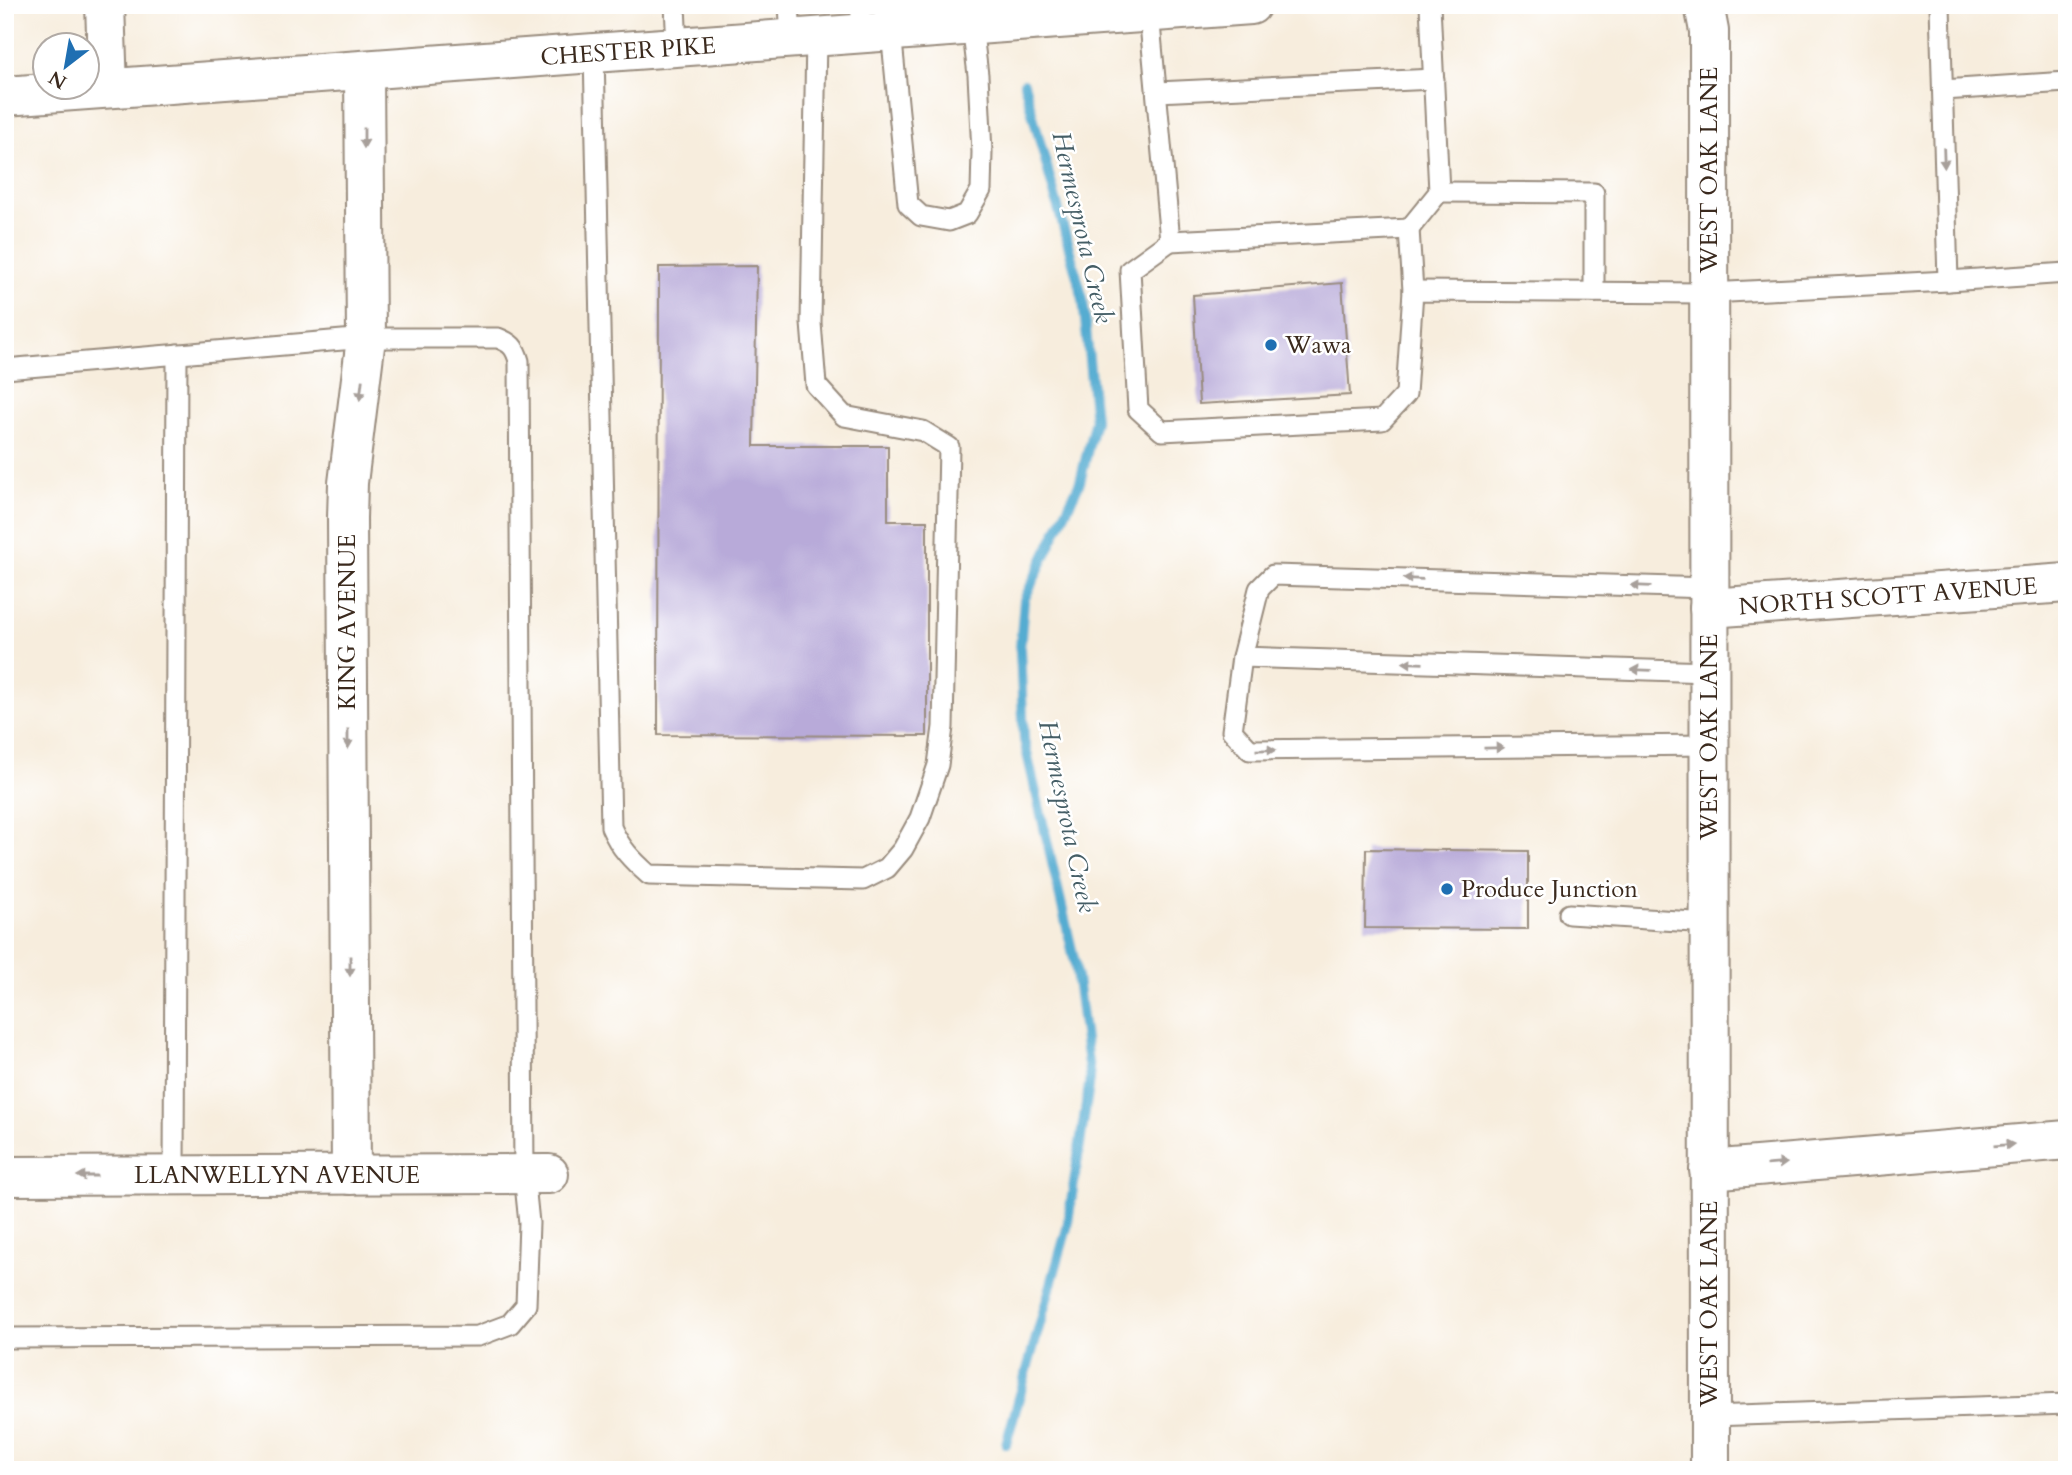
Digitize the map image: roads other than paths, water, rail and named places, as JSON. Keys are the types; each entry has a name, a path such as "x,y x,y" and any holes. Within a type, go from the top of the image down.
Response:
{"main road":[{"path":"105,5 108,88"},
{"name":"CHESTER PIKE","path":"5,96 677,48 799,27 871,23 972,25 1251,5"},
{"name":"WEST OAK LANE","path":"1704,5 1709,31 1710,1470"},
{"name":"KING AVENUE","path":"351,1175 347,518 348,483 366,338 363,70"},
{"name":"NORTH SCOTT AVENUE","path":"1709,598 2067,583"},
{"path":"1709,1170 2067,1140"},
{"name":"LLANWELLYN AVENUE","path":"5,1176 536,1174"}],"lane":[{"path":"674,5 677,48"},
{"path":"1409,229 1170,241 1130,270 1138,409 1162,431 1382,420 1406,394 1413,291 1409,229 1439,192 1430,5"},
{"path":"1940,5 1948,281"},
{"path":"1149,13 1170,241"},
{"path":"871,23 908,204 921,216 948,221 967,214 981,190 978,75 972,25"},
{"path":"594,53 611,827 628,856 649,875 863,880 887,868 903,849 920,818 938,765 943,727 949,447 923,431 844,416 816,385 799,27"},
{"path":"1157,92 1434,79"},
{"path":"1943,90 2067,82"},
{"path":"1439,192 1594,193 1594,292"},
{"path":"1413,291 1709,293 2067,273"},
{"path":"5,369 366,338 498,338 509,342 516,350 519,361 536,1174 529,1223 526,1305 510,1324 478,1336 5,1338"},
{"path":"174,1175 177,354"},
{"path":"1709,598 1273,575 1259,589 1242,657 1232,732 1250,750 1709,745"},
{"path":"1242,657 1709,672"},
{"path":"1569,914 1709,923"},
{"path":"1710,1416 2067,1404"}],"waterway":[{"name":"Hermesprota Creek","path":"1006,1444 1067,1228 1090,1079 1075,963 1024,740 1020,649 1024,600 1080,482 1095,420 1083,299 1024,83"}],"place":[{"name":"Wawa","path":"1271,345"},
{"name":"Produce Junction","path":"1447,889"}]}
